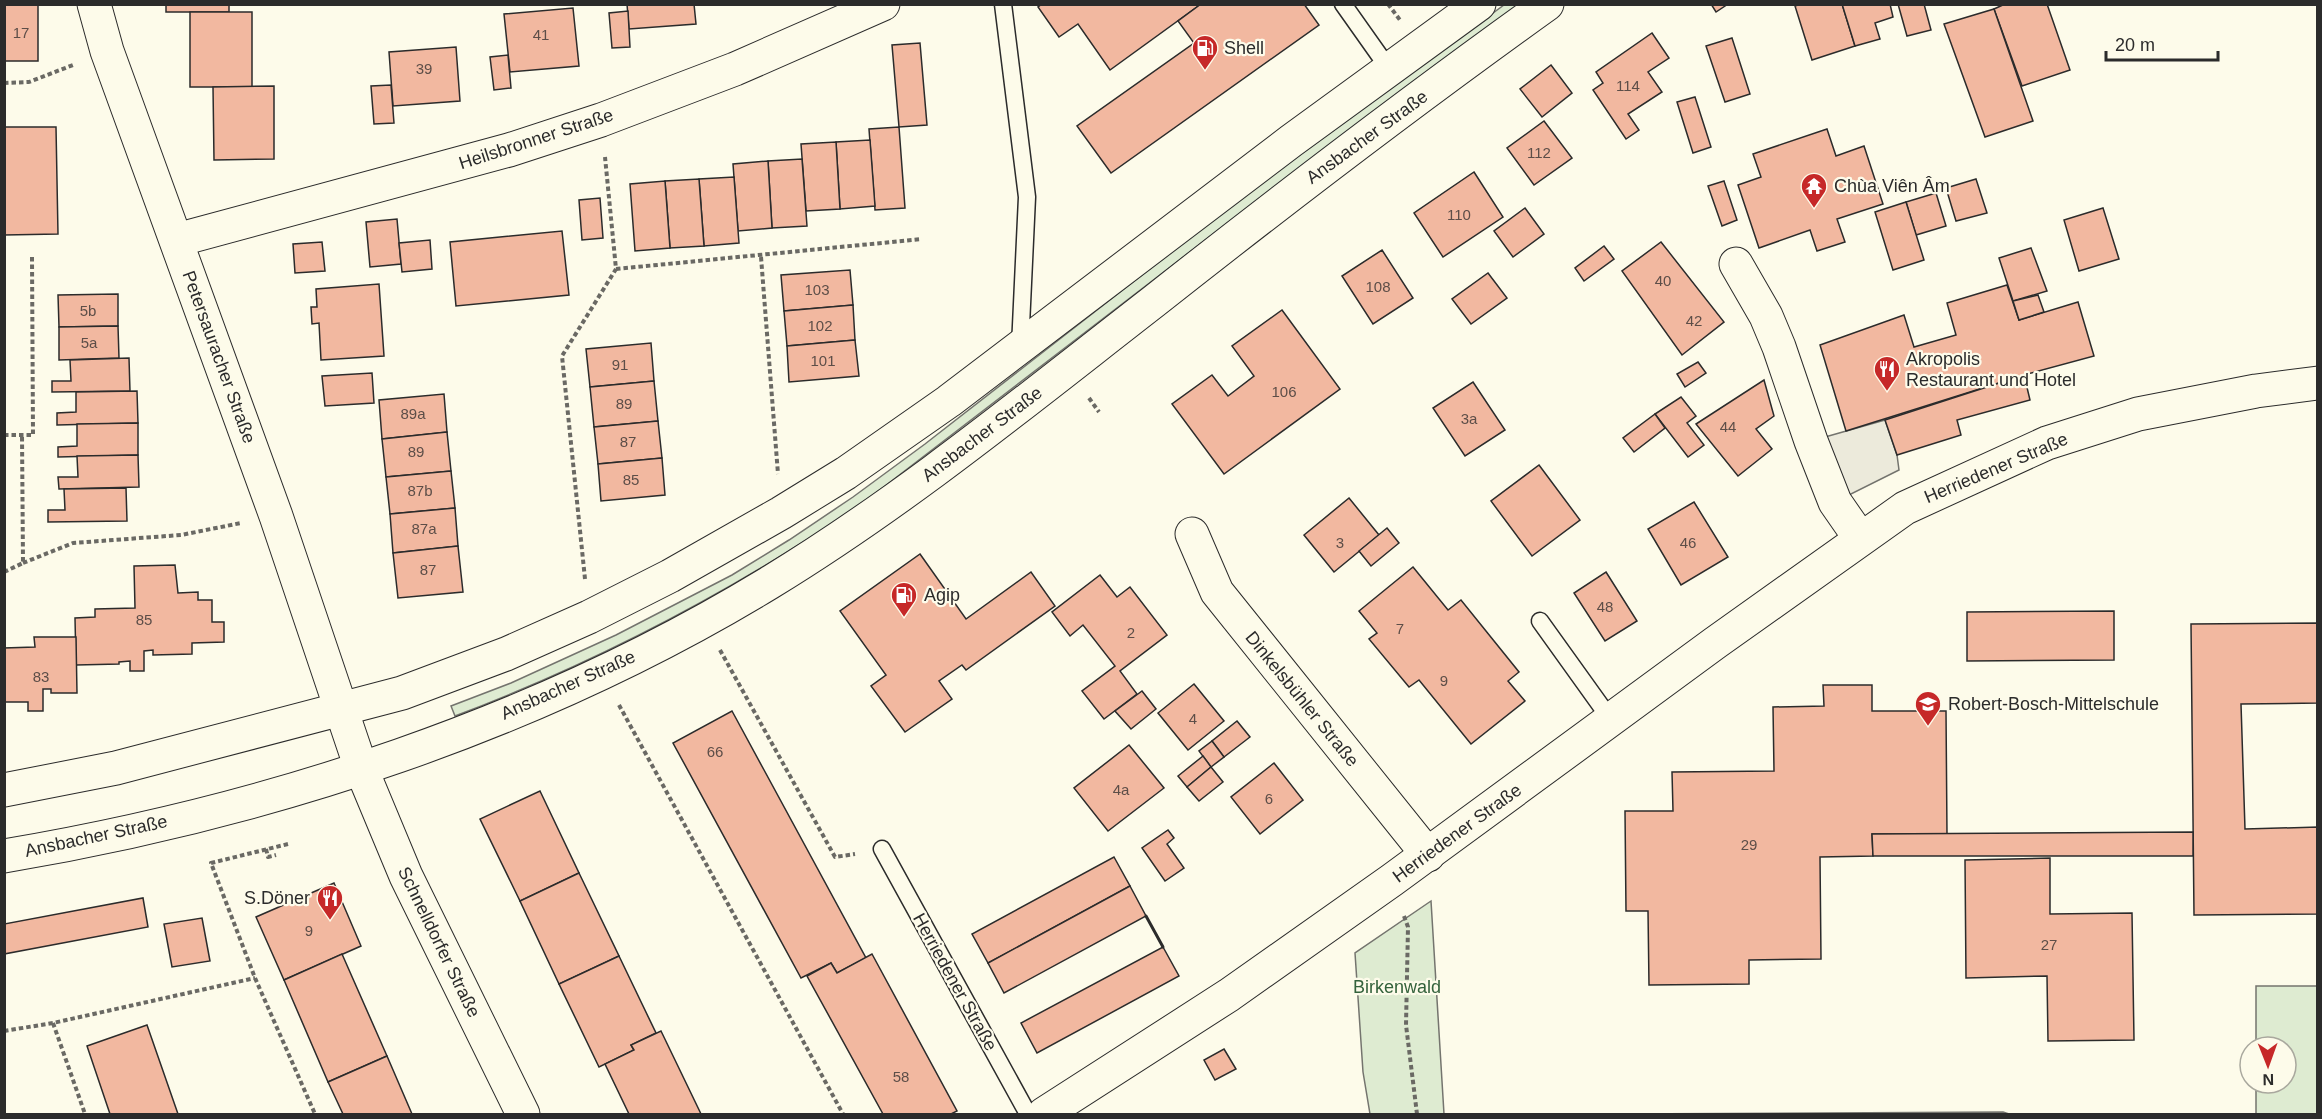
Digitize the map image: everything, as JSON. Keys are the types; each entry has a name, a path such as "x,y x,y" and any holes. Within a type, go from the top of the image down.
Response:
{"street":[{"name":"Petersauracher Straße","path":"94,4 107,51 276,516 341,710"},
{"name":"Heilsbronner Straße","path":"177,240 498,153 601,120 735,69 883,4"},
{"path":"4,790 116,768 402,693 457,674 589,617 690,565 781,513 846,472 1020,348 1389,69 1479,4"},
{"name":"Ansbacher Straße","path":"4,856 99,838 244,803 361,768 447,738 602,673 704,620 831,543 934,471 1347,149 1547,4"},
{"path":"1736,264 1766,316 1779,347 1811,441 1835,502 1860,538"},
{"name":"Herriedener Straße","path":"1044,1114 1228,994 1428,855 1860,538 1905,508 2047,443 2138,414 2256,391 2318,383"},
{"name":"Dinkelsbühler Straße","path":"1192,534 1217,592 1428,855"},
{"path":"341,710 361,768"},
{"name":"Schnelldorfer Straße","path":"361,768 406,876 523,1114"}],"lane":[{"path":"1003,4 1027,198 1020,348"},
{"path":"1343,4 1389,69"},
{"path":"1540,621 1611,720"},
{"name":"Herriedener Straße","path":"882,849 1028,1114"}],"path":[{"path":"4,83 29,82 107,51"},
{"path":"589,617 562,356 616,269 601,120"},
{"path":"616,269 922,240"},
{"path":"4,435 33,435 32,257"},
{"path":"761,257 781,513"},
{"path":"22,435 22,564"},
{"path":"4,572 73,543 181,535 276,516"},
{"path":"704,620 835,857 882,849"},
{"path":"602,673 843,1114"},
{"path":"288,844 211,863 255,978 315,1114"},
{"path":"266,849 268,857 276,855"},
{"path":"1392,880 1408,927 1406,1025 1417,1114"},
{"path":"4,1031 53,1023 255,978"},
{"path":"53,1023 85,1114"}],"green space":[{"path":"1504,5 1523,5 1332,143 859,506 762,567 663,623 561,672 455,716 451,706 511,683 616,635 732,575 853,497 925,444 1233,204"},
{"name":"Birkenwald","path":"1431,901 1444,1114 1370,1114 1363,1072 1355,953"},
{"path":"2256,986 2317,986 2317,1114 2256,1114 2256,1095 2298,1095 2298,1035 2256,1035"},
{"path":"2003,1112 2009,1114 1610,1114"}],"shaded area":[{"path":"1885,420 1897,455 1899,470 1835,502 1811,441"}],"building":[{"path":"4,4 38,4 38,61 4,61"},
{"path":"166,4 229,4 229,12 166,12"},
{"path":"627,4 694,4 696,24 629,29"},
{"path":"1042,4 1201,4 1110,70 1078,24 1059,37 1038,7"},
{"path":"1201,4 1304,4 1319,25 1111,173 1077,126 1194,43 1178,21"},
{"path":"1711,4 1728,4 1716,12"},
{"path":"1842,4 1855,46 1812,60 1795,6"},
{"path":"1842,4 1890,4 1893,17 1875,23 1880,39 1855,46"},
{"path":"1898,4 1924,4 1931,30 1907,36"},
{"path":"2005,4 2047,4 2070,70 2022,86 1994,9"},
{"path":"573,8 579,66 510,72 504,14"},
{"path":"1994,9 2033,121 1985,137 1944,24"},
{"path":"628,11 630,47 612,48 609,13"},
{"path":"190,12 252,12 252,87 190,87"},
{"path":"1652,33 1669,58 1648,72 1662,92 1628,114 1639,130 1626,139 1593,90 1603,83 1596,72"},
{"path":"1732,38 1750,94 1725,102 1706,46"},
{"path":"920,43 927,125 899,127 892,45"},
{"path":"456,47 460,101 393,106 389,52"},
{"path":"508,55 511,88 494,90 490,57"},
{"path":"1551,65 1572,93 1542,117 1520,89"},
{"path":"391,85 394,123 374,124 371,86"},
{"path":"274,86 274,159 214,160 213,87"},
{"path":"1695,97 1711,147 1693,153 1677,102"},
{"path":"1544,121 1572,158 1534,185 1507,148"},
{"path":"4,127 56,127 58,234 4,235"},
{"path":"899,127 905,208 875,210 869,129"},
{"path":"1827,129 1836,156 1864,146 1883,204 1837,219 1845,242 1817,251 1810,230 1759,248 1738,185 1761,177 1753,154"},
{"path":"870,140 875,206 840,209 836,142"},
{"path":"836,142 840,209 806,211 801,144"},
{"path":"802,159 807,226 772,228 768,161"},
{"path":"768,161 772,228 738,231 733,164"},
{"path":"1474,172 1503,217 1443,257 1414,213"},
{"path":"734,177 739,243 704,246 699,179"},
{"path":"699,179 704,246 670,248 665,181"},
{"path":"1976,179 1987,213 1956,221 1946,188"},
{"path":"665,181 670,248 635,251 630,184"},
{"path":"1724,181 1737,220 1722,226 1708,186"},
{"path":"1936,193 1946,226 1916,235 1906,202"},
{"path":"600,198 603,238 582,240 579,200"},
{"path":"1906,202 1924,260 1893,270 1875,212"},
{"path":"1525,208 1544,234 1513,257 1494,231"},
{"path":"2103,208 2119,259 2079,271 2064,220"},
{"path":"397,219 401,264 370,267 366,222"},
{"path":"562,231 569,295 456,306 450,242"},
{"path":"430,240 432,269 402,272 399,243"},
{"path":"322,242 325,271 295,273 293,244"},
{"path":"1661,242 1724,322 1682,355 1622,271"},
{"path":"1604,246 1614,259 1584,281 1575,268"},
{"path":"2031,248 2047,291 2013,301 1999,258"},
{"path":"1382,250 1413,298 1373,324 1342,276"},
{"path":"850,270 853,305 784,311 781,275"},
{"path":"1488,273 1507,298 1471,324 1452,299"},
{"path":"379,284 384,356 321,360 319,323 312,324 311,307 317,307 316,289"},
{"path":"2007,285 2019,320 2078,302 2094,356 2024,375 1846,431 1820,345 1904,315 1914,347 1956,335 1947,303"},
{"path":"118,294 118,326 59,327 58,295"},
{"path":"2038,295 2044,312 2019,320 2013,301"},
{"path":"853,305 855,340 787,346 784,311"},
{"path":"1282,310 1340,389 1224,474 1172,404 1212,375 1228,396 1254,376 1232,346"},
{"path":"118,326 119,358 59,360 59,327"},
{"path":"855,340 859,376 789,382 787,346"},
{"path":"651,343 654,381 590,387 586,349"},
{"path":"129,358 130,391 52,392 52,381 71,381 70,360"},
{"path":"1698,362 1706,373 1685,387 1677,374"},
{"path":"372,373 374,403 325,406 322,376"},
{"path":"2024,375 2030,400 1957,420 1961,435 1897,455 1885,420"},
{"path":"1764,380 1774,416 1756,429 1772,449 1738,476 1696,424"},
{"path":"654,381 658,421 594,427 590,387"},
{"path":"1473,382 1505,430 1465,456 1433,408"},
{"path":"137,391 138,423 57,425 57,413 76,412 76,392"},
{"path":"444,394 447,432 382,439 379,400"},
{"path":"1681,397 1696,416 1687,423 1704,445 1688,457 1655,414"},
{"path":"1655,414 1665,428 1634,452 1623,438"},
{"path":"658,421 662,458 598,464 594,427"},
{"path":"138,423 138,455 58,457 58,447 77,446 77,424"},
{"path":"447,432 451,471 386,477 382,439"},
{"path":"138,455 139,487 59,489 58,477 78,477 77,456"},
{"path":"662,458 665,495 601,501 598,464"},
{"path":"1539,465 1580,520 1532,556 1491,501"},
{"path":"451,471 455,508 390,514 386,477"},
{"path":"126,488 127,521 48,522 48,510 65,510 64,489"},
{"path":"1349,498 1379,535 1334,572 1304,535"},
{"path":"1694,502 1728,557 1681,585 1648,529"},
{"path":"455,508 458,546 393,553 390,514"},
{"path":"1387,528 1399,543 1371,566 1359,551"},
{"path":"458,546 463,592 398,598 393,553"},
{"path":"920,554 966,619 1031,572 1055,606 966,670 962,665 939,681 952,699 905,732 871,686 886,675 840,611"},
{"path":"175,565 178,593 198,592 198,600 212,600 212,622 224,622 224,642 192,643 192,654 153,655 153,650 144,651 144,671 130,671 130,661 119,662 119,664 76,665 75,618 95,617 95,609 135,608 134,566"},
{"path":"1413,567 1448,610 1461,600 1519,672 1508,681 1525,701 1471,744 1419,680 1409,687 1369,639 1377,633 1359,611"},
{"path":"1606,572 1637,621 1605,641 1574,593"},
{"path":"1100,575 1117,597 1130,587 1167,635 1120,671 1137,694 1104,719 1082,691 1115,666 1083,625 1070,636 1052,612"},
{"path":"2114,611 2114,660 1967,661 1967,612"},
{"path":"2318,623 2318,703 2241,704 2245,829 2318,827 2318,914 2194,915 2191,624"},
{"path":"34,637 76,637 77,693 51,693 51,689 43,689 43,711 28,711 28,702 4,702 4,648 35,647"},
{"path":"1194,684 1224,721 1188,750 1158,713"},
{"path":"1823,685 1872,685 1872,711 1946,711 1947,834 1872,834 1873,856 1820,857 1821,959 1749,960 1749,984 1649,985 1648,911 1626,911 1625,811 1673,811 1672,772 1774,771 1773,707 1824,706"},
{"path":"1142,691 1156,709 1131,729 1115,711"},
{"path":"732,711 866,958 837,973 831,963 801,978 673,743"},
{"path":"1237,721 1250,737 1224,757 1212,741"},
{"path":"1212,741 1224,757 1211,767 1199,751"},
{"path":"1129,745 1164,788 1108,831 1074,788"},
{"path":"1203,756 1211,767 1187,787 1178,776"},
{"path":"1274,763 1303,800 1260,834 1231,797"},
{"path":"1211,767 1223,782 1199,801 1187,787"},
{"path":"540,791 579,873 520,901 480,819"},
{"path":"1168,830 1174,838 1167,844 1184,868 1165,881 1142,848"},
{"path":"2193,832 2193,856 1873,856 1872,834"},
{"path":"1114,857 1130,886 988,963 972,934"},
{"path":"2050,858 2050,914 2132,913 2134,1040 2048,1041 2047,976 1966,978 1965,860"},
{"path":"579,873 619,956 559,984 520,901"},
{"path":"334,883 361,946 284,980 256,917"},
{"path":"1130,886 1146,916 1004,993 988,963"},
{"path":"143,898 148,927 4,954 4,924"},
{"path":"202,918 210,961 172,967 164,924"},
{"path":"1163,947 1179,976 1037,1053 1021,1023"},
{"path":"342,954 387,1056 328,1082 284,980"},
{"path":"872,954 957,1111 951,1114 883,1114 807,976 831,963 837,973"},
{"path":"619,956 656,1033 631,1045 634,1050 599,1067 559,984"},
{"path":"147,1025 178,1114 110,1114 87,1046"},
{"path":"661,1031 701,1114 629,1114 605,1064 634,1050 631,1045"},
{"path":"1224,1049 1236,1069 1215,1080 1204,1060"},
{"path":"387,1056 412,1114 343,1114 328,1082"}],"wall":[{"path":"1146,916 1163,947"}],"place":[{"name":"Shell","path":"1205,71"},
{"name":"Chùa Viên Âm","path":"1814,209"},
{"name":"Akropolis Restaurant und Hotel","path":"1887,392"},
{"name":"Agip","path":"904,618"},
{"name":"Robert-Bosch-Mittelschule","path":"1928,727"},
{"name":"S.Döner","path":"330,921"}]}
